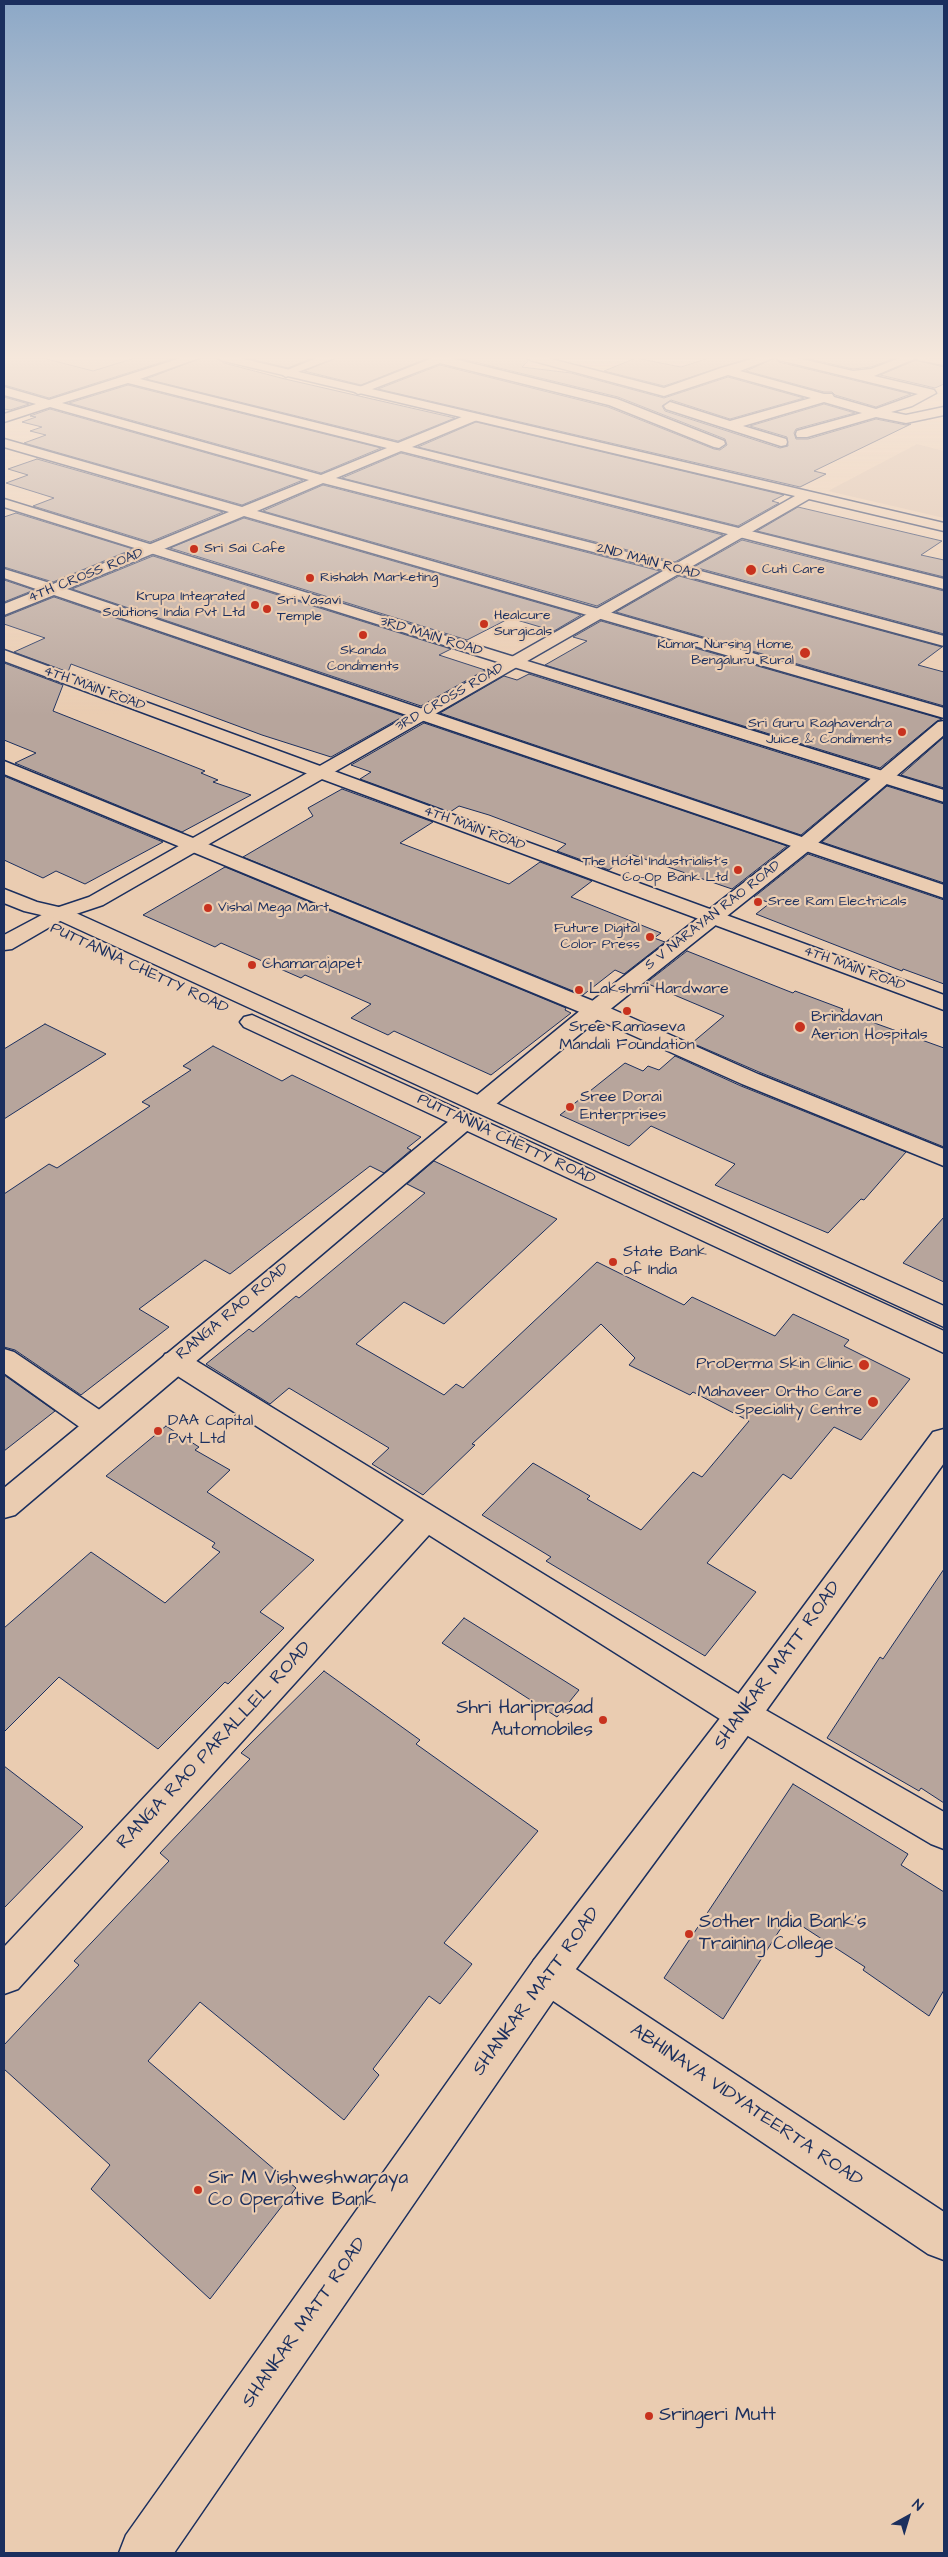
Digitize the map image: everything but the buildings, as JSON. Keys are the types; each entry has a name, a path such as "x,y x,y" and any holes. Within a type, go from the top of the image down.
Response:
{"street":[{"path":"125,477 944,713"},
{"path":"516,477 944,584"},
{"path":"732,477 944,527"},
{"name":"4TH CROSS ROAD","path":"4,610 322,478"},
{"name":"2ND MAIN ROAD","path":"322,478 677,569 944,641"},
{"name":"3RD CROSS ROAD","path":"54,920 94,902 807,495"},
{"name":"3RD MAIN ROAD","path":"4,503 944,796"},
{"path":"4,573 944,892"},
{"name":"4TH MAIN ROAD","path":"4,655 944,1003"},
{"name":"S V NARAYAN RAO ROAD","path":"472,1113 595,1010 804,845 944,726"},
{"path":"4,767 191,846 595,1010 750,1079 944,1158"},
{"name":"PUTTANNA CHETTY ROAD","path":"4,895 54,920 472,1113 944,1343"},
{"path":"4,944 54,920"},
{"path":"4,964 54,920"},
{"name":"PUTTANNA CHETTY ROAD","path":"472,1113 944,1317"},
{"name":"RANGA RAO ROAD","path":"4,1506 472,1113"},
{"path":"4,1359 99,1425"},
{"path":"175,1361 743,1715 944,1832"},
{"name":"SHANKAR MATT ROAD","path":"144,2553 548,1974 743,1715 944,1440"},
{"name":"RANGA RAO PARALLEL ROAD","path":"4,1975 426,1517"},
{"name":"ABHINAVA VIDYATEERTA ROAD","path":"548,1974 944,2238"}],"shaded area":[{"path":"854,477 944,477 944,518 828,491"}],"place":[{"name":"Sri Sai Cafe","path":"194,549"},
{"name":"Cuti Care","path":"751,570"},
{"name":"Rishabh Marketing","path":"310,578"},
{"name":"Krupa Integrated Solutions India Pvt Ltd","path":"255,605"},
{"name":"Sri Vasavi Temple","path":"267,609"},
{"name":"Healcure Surgicals","path":"484,624"},
{"name":"Skanda Condiments","path":"363,635"},
{"name":"Kumar Nursing Home, Bengaluru Rural","path":"805,653"},
{"name":"Sri Guru Raghavendra Juice & Condiments","path":"902,732"},
{"name":"The Hotel Industrialist's Co-Op Bank Ltd","path":"738,870"},
{"name":"Sree Ram Electricals","path":"758,902"},
{"name":"Vishal Mega Mart","path":"208,908"},
{"name":"Future Digital Color Press","path":"650,937"},
{"name":"Chamarajapet","path":"252,965"},
{"name":"Lakshmi Hardware","path":"579,990"},
{"name":"Sree Ramaseva Mandali Foundation","path":"627,1011"},
{"name":"Brindavan Aerion Hospitals","path":"800,1027"},
{"name":"Sree Dorai Enterprises","path":"570,1107"},
{"name":"State Bank of India","path":"613,1262"},
{"name":"ProDerma Skin Clinic","path":"864,1365"},
{"name":"Mahaveer Ortho Care Speciality Centre","path":"873,1402"},
{"name":"DAA Capital Pvt Ltd","path":"158,1431"},
{"name":"Shri Hariprasad Automobiles","path":"603,1720"},
{"name":"Sother India Bank's Training College","path":"689,1934"},
{"name":"Sir M Vishweshwaraya Co Operative Bank","path":"198,2190"},
{"name":"Sringeri Mutt","path":"649,2416"}]}
